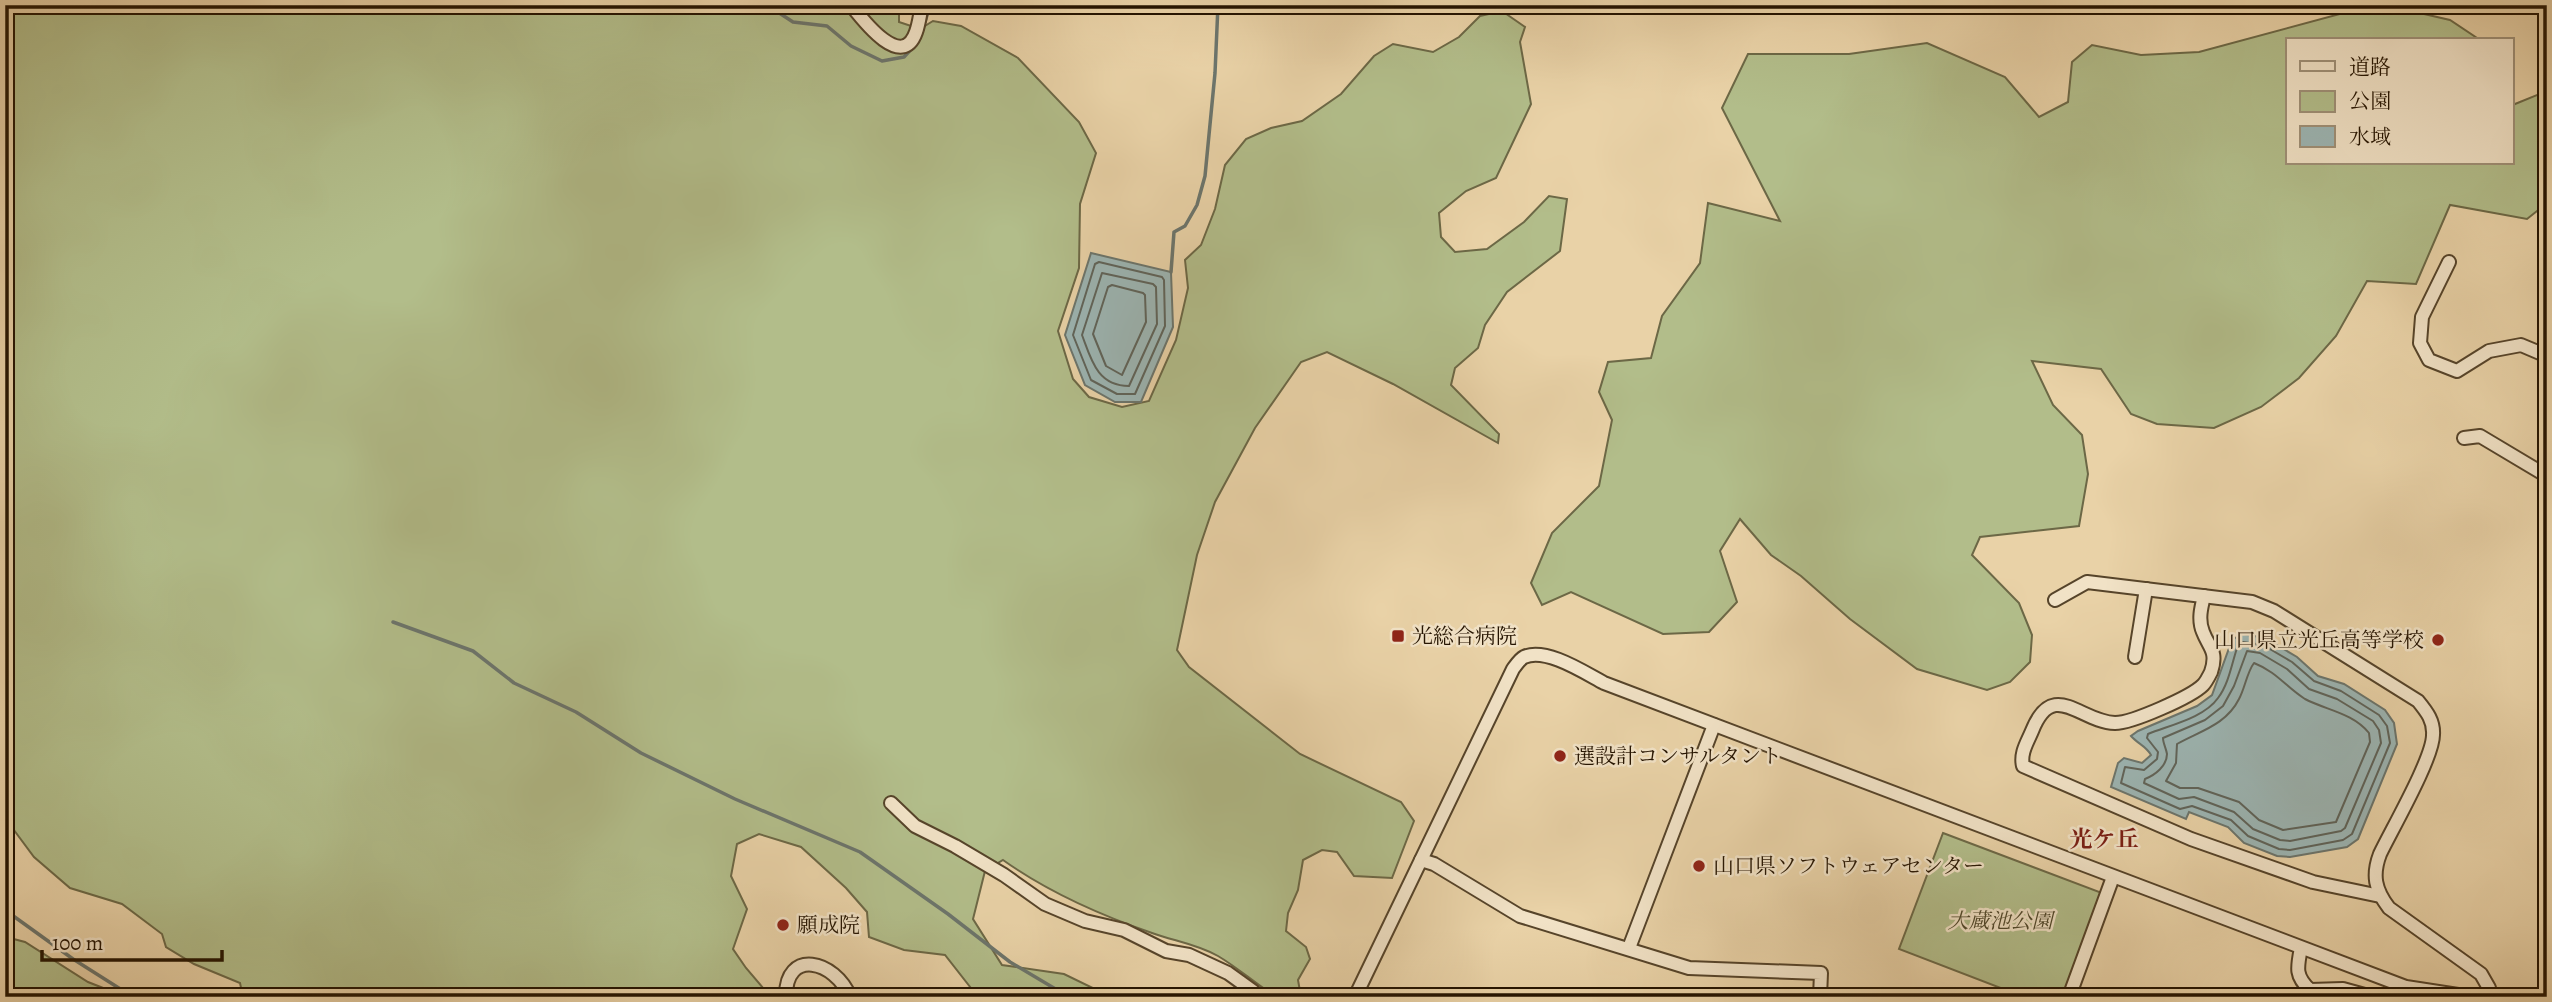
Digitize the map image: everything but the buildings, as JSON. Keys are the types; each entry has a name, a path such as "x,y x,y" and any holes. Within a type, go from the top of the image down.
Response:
{"street":[{"path":"851,5 872,31 887,43 898,46 907,44 916,34 922,5"},
{"path":"2449,262 2422,317 2420,343 2429,360 2457,371 2489,351 2521,345 2547,356"},
{"path":"2464,438 2480,436 2547,476"},
{"path":"2055,600 2087,582 2252,602 2274,611 2418,701 2428,712 2432,723 2431,747 2374,868 2375,882 2380,896 2389,908 2481,974 2489,988 2488,997"},
{"path":"2135,657 2146,589"},
{"path":"2204,596 2200,617 2203,634 2211,644 2214,658 2204,684 2191,693 2130,721 2105,722 2063,704 2049,706 2038,715 2021,757 2023,766 2191,839 2313,882 2380,896"},
{"path":"1355,997 1513,669 1522,657 1534,655 1547,656 1604,683 2406,987 2472,997"},
{"path":"1629,948 1714,725"},
{"path":"891,803 915,827 994,869 1045,904 1085,921 1124,930 1166,951 1189,955 1228,973 1253,991 1256,997"},
{"path":"1421,860 1434,864 1520,916 1689,968 1821,973 1820,997"},
{"path":"2069,997 2113,877"},
{"path":"2301,948 2297,967 2301,981 2310,990 2343,989 2372,997"},
{"path":"786,997 786,985 790,975 803,966 818,964 835,974 850,997"}],"green space":[{"path":"5,5 899,5 899,22 920,29 933,21 961,26 1018,58 1079,122 1096,153 1080,204 1079,268 1058,331 1073,379 1089,397 1122,407 1149,401 1176,340 1188,288 1185,260 1201,245 1215,209 1225,165 1246,139 1271,128 1302,121 1341,94 1374,56 1393,44 1433,52 1459,37 1480,16 1502,11 1525,27 1520,42 1531,104 1496,178 1466,191 1439,213 1441,237 1455,252 1487,249 1524,222 1549,196 1567,199 1560,251 1507,292 1485,325 1478,348 1455,368 1451,385 1499,434 1498,443 1393,384 1327,352 1301,362 1255,428 1215,502 1197,555 1177,650 1189,667 1300,754 1401,802 1414,821 1392,878 1354,876 1337,852 1322,850 1303,860 1298,890 1288,913 1286,931 1306,947 1310,959 1298,980 1301,997 1269,997 1266,990 1218,956 1094,910 1056,892 1003,860 985,871 973,919 1002,965 1064,974 1099,991 1102,997 978,997 945,955 904,950 869,937 867,912 846,888 801,847 759,834 737,844 731,876 747,909 733,949 764,989 764,997 243,997 240,983 194,964 166,947 162,934 122,904 70,888 34,857 5,818"},
{"path":"2373,5 2385,5 2450,20 2477,38 2286,38 2286,164 2514,164 2514,103 2547,91 2547,203 2527,219 2450,205 2416,284 2367,281 2336,336 2299,378 2261,407 2214,428 2157,424 2131,414 2101,369 2032,361 2053,405 2082,435 2088,474 2079,526 1980,537 1972,555 2019,603 2032,635 2030,662 2010,682 1987,690 1917,669 1771,555 1740,519 1720,551 1737,602 1709,632 1663,634 1571,592 1542,605 1531,583 1552,533 1599,486 1612,420 1599,392 1608,362 1651,358 1662,316 1700,263 1708,203 1780,221 1722,108 1748,54 1849,54 1927,43 2005,77 2039,117 2068,102 2072,62 2092,45 2141,55 2199,52"},
{"name":"大蔵池公園","path":"1943,833 2102,893 2063,997 2024,997 1899,949"},
{"path":"6,937 25,942 88,982 126,997 5,997"}],"water":[{"path":"1091,253 1171,272 1173,327 1141,402 1115,402 1085,385 1065,335"},
{"path":"2242,634 2265,638 2297,657 2318,676 2344,684 2385,710 2394,723 2397,744 2358,839 2347,847 2290,857 2277,856 2244,843 2228,827 2189,812 2186,819 2111,787 2118,763 2124,758 2142,763 2151,755 2131,736 2197,706 2212,695 2232,640"}],"waterway":[{"path":"767,5 793,22 827,26 851,46 882,61 904,57 915,45"},
{"path":"925,22 930,5"},
{"path":"1171,272 1174,232 1185,226 1197,205 1205,176 1215,73 1218,5"},
{"path":"393,622 473,651 514,683 576,712 641,753 735,799 860,852 1010,962 1069,997"},
{"path":"5,910 73,959 133,997"}],"place":[{"name":"光総合病院","path":"1398,636"},
{"name":"山口県立光丘高等学校","path":"2438,640"},
{"name":"選設計コンサルタント","path":"1560,756"},
{"name":"山口県ソフトウェアセンター","path":"1699,866"},
{"name":"願成院","path":"783,925"}],"district":[{"name":"光ケ丘","path":"2104,839"}]}
